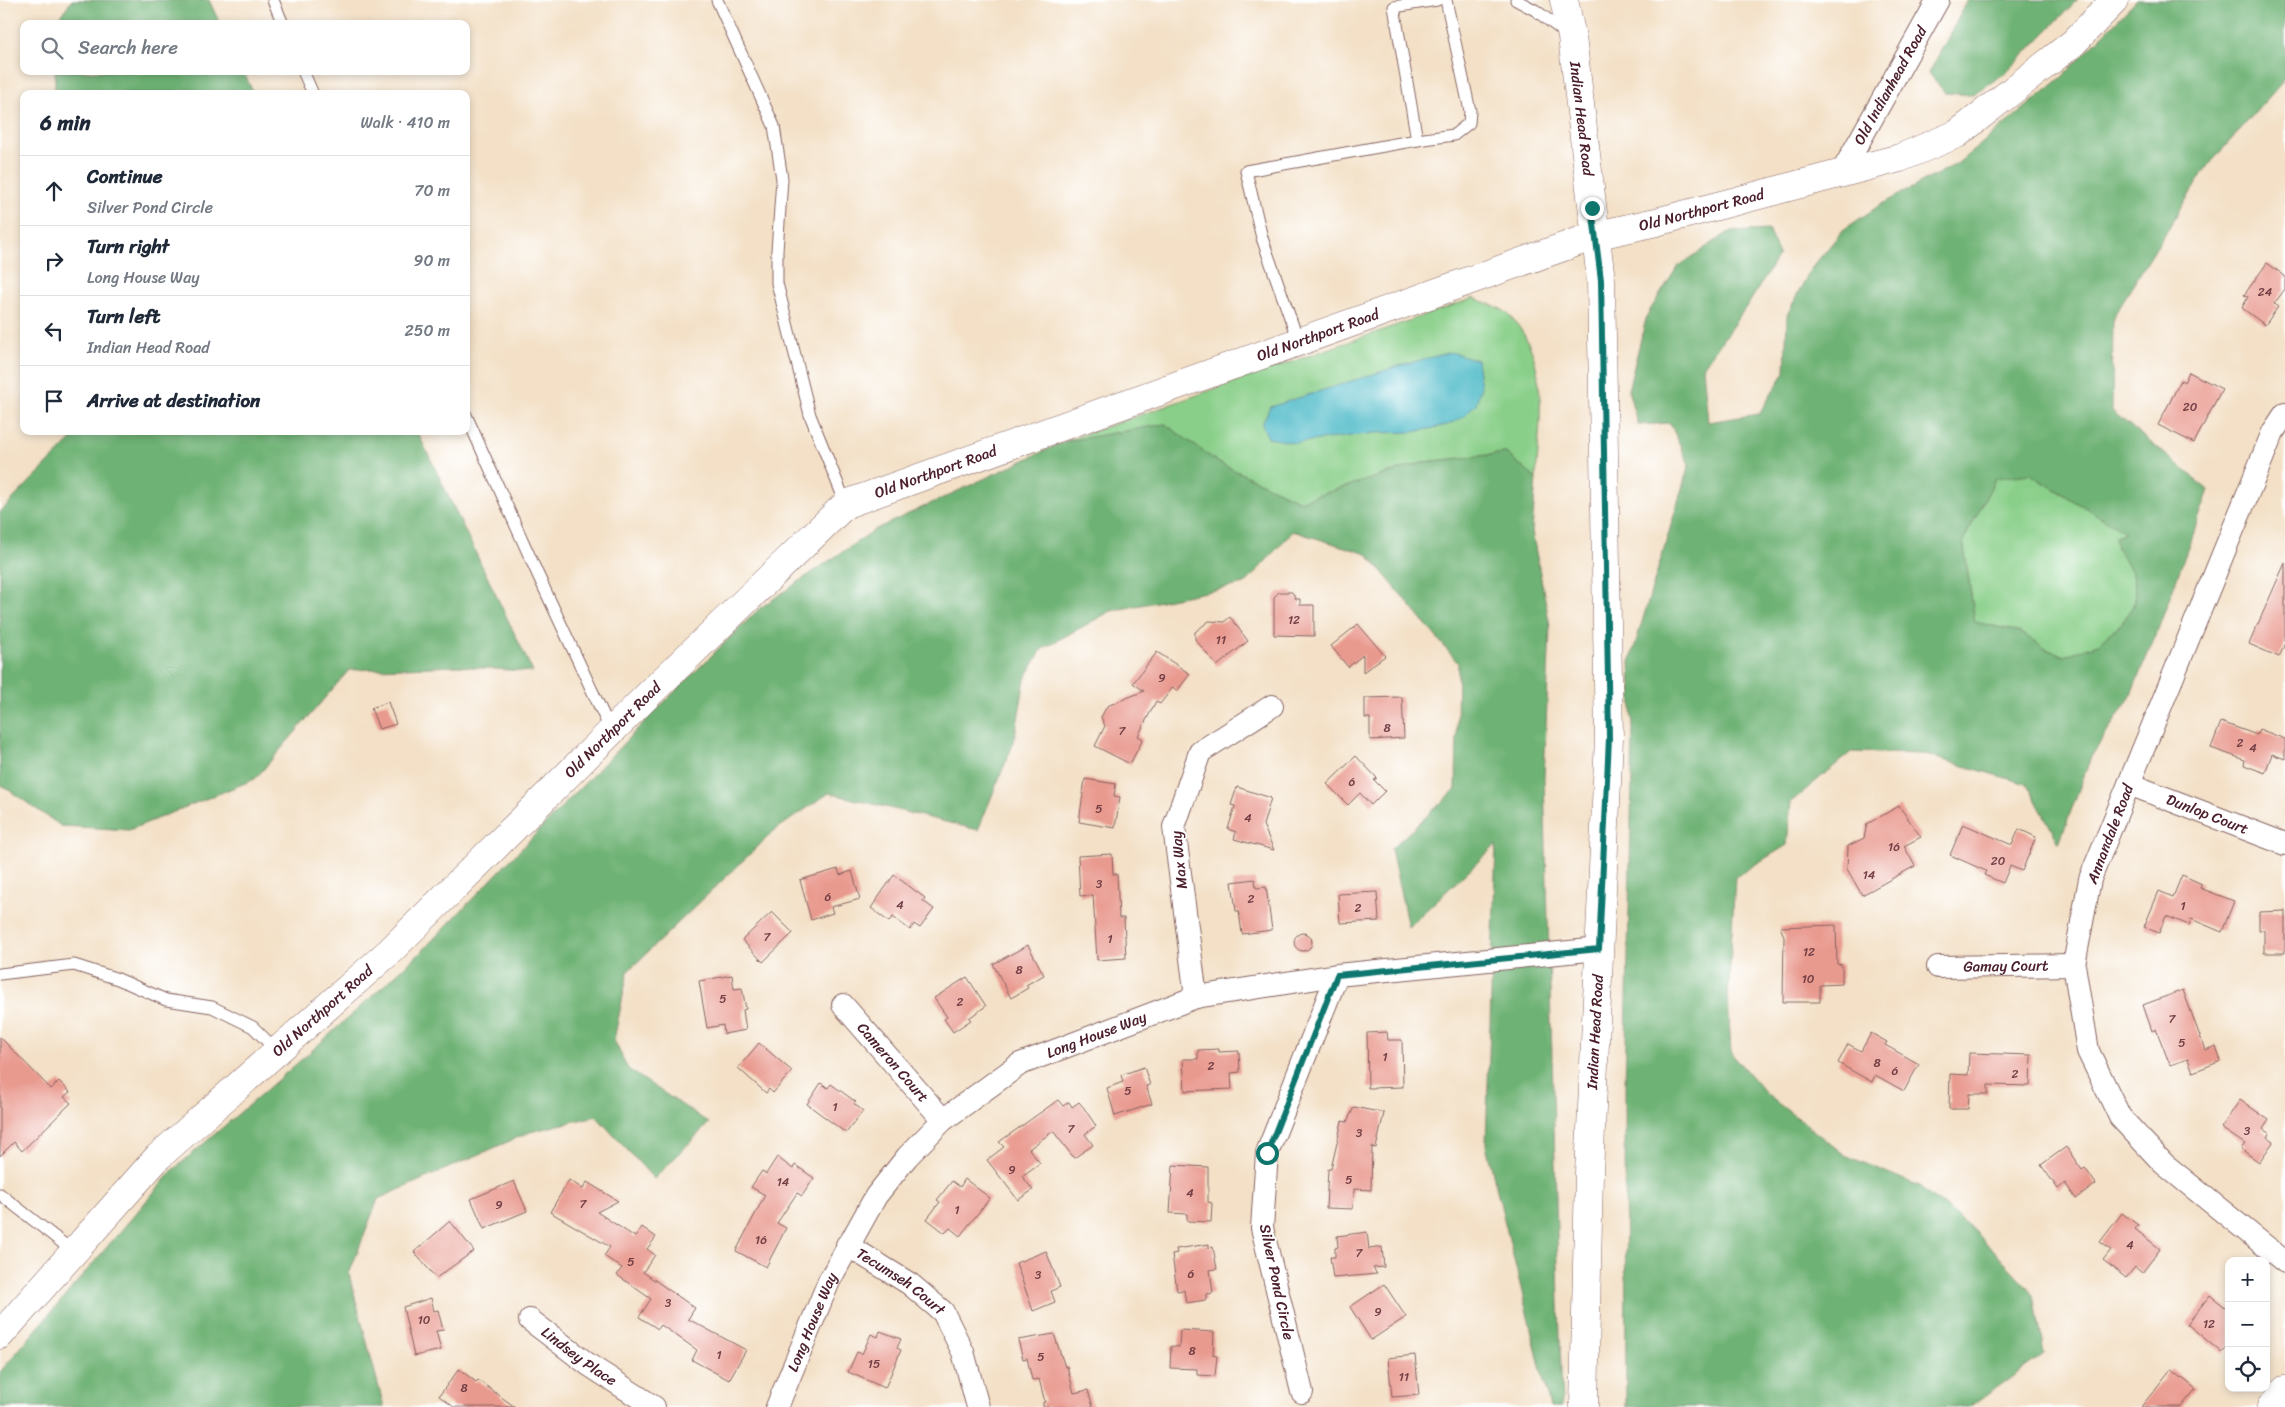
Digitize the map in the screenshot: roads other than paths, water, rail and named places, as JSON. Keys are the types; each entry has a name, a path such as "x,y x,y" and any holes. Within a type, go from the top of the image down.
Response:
{"main road":[{"name":"Indian Head Road","path":"1564,0 1572,37 1594,236 1601,280 1609,738 1589,1173 1584,1407"},
{"name":"Old Northport Road","path":"0,1336 158,1157 390,951 611,730 846,504 1300,343 1594,236 1656,222 1900,158 1957,134 2073,43 2114,0"},
{"path":"2272,1407 2285,1390"}],"street":[{"name":"Old Indianhead Road","path":"1842,172 1938,0"},
{"name":"Annandale Road","path":"2285,414 2273,432 2090,879 2074,965 2088,1051 2120,1117 2164,1164 2285,1262"},
{"name":"Max Way","path":"1196,997 1174,827 1200,752 1272,706"},
{"name":"Dunlop Court","path":"2129,784 2285,844"},
{"name":"Long House Way","path":"776,1407 828,1281 876,1196 908,1156 943,1120 1020,1064 1196,997 1337,975 1599,949"},
{"name":"Gamay Court","path":"1938,967 2074,965"},
{"name":"Silver Pond Circle","path":"1302,1392 1262,1228 1267,1153 1337,975"},
{"name":"Cameron Court","path":"843,1005 943,1120"},
{"name":"Tecumseh Court","path":"847,1245 910,1284 943,1312 963,1352 978,1407"},
{"name":"Lindsey Place","path":"530,1320 590,1365 654,1407"}],"lane":[{"path":"273,0 281,20"},
{"path":"717,0 774,126 782,179 776,251 777,284 810,415 846,504"},
{"path":"1417,140 1394,7 1437,0"},
{"path":"1300,343 1262,238 1246,171 1454,135 1469,123 1470,110 1446,0"},
{"path":"1516,0 1535,10 1572,37"},
{"path":"305,75 311,90"},
{"path":"470,424 611,730"},
{"path":"0,974 74,965 118,979 166,1000 212,1006 253,1027 277,1051"},
{"path":"0,1194 74,1252"}],"water":[{"path":"1451,352 1477,360 1481,387 1476,404 1463,417 1448,425 1414,432 1375,433 1296,443 1268,438 1262,424 1270,407 1402,365"}]}
